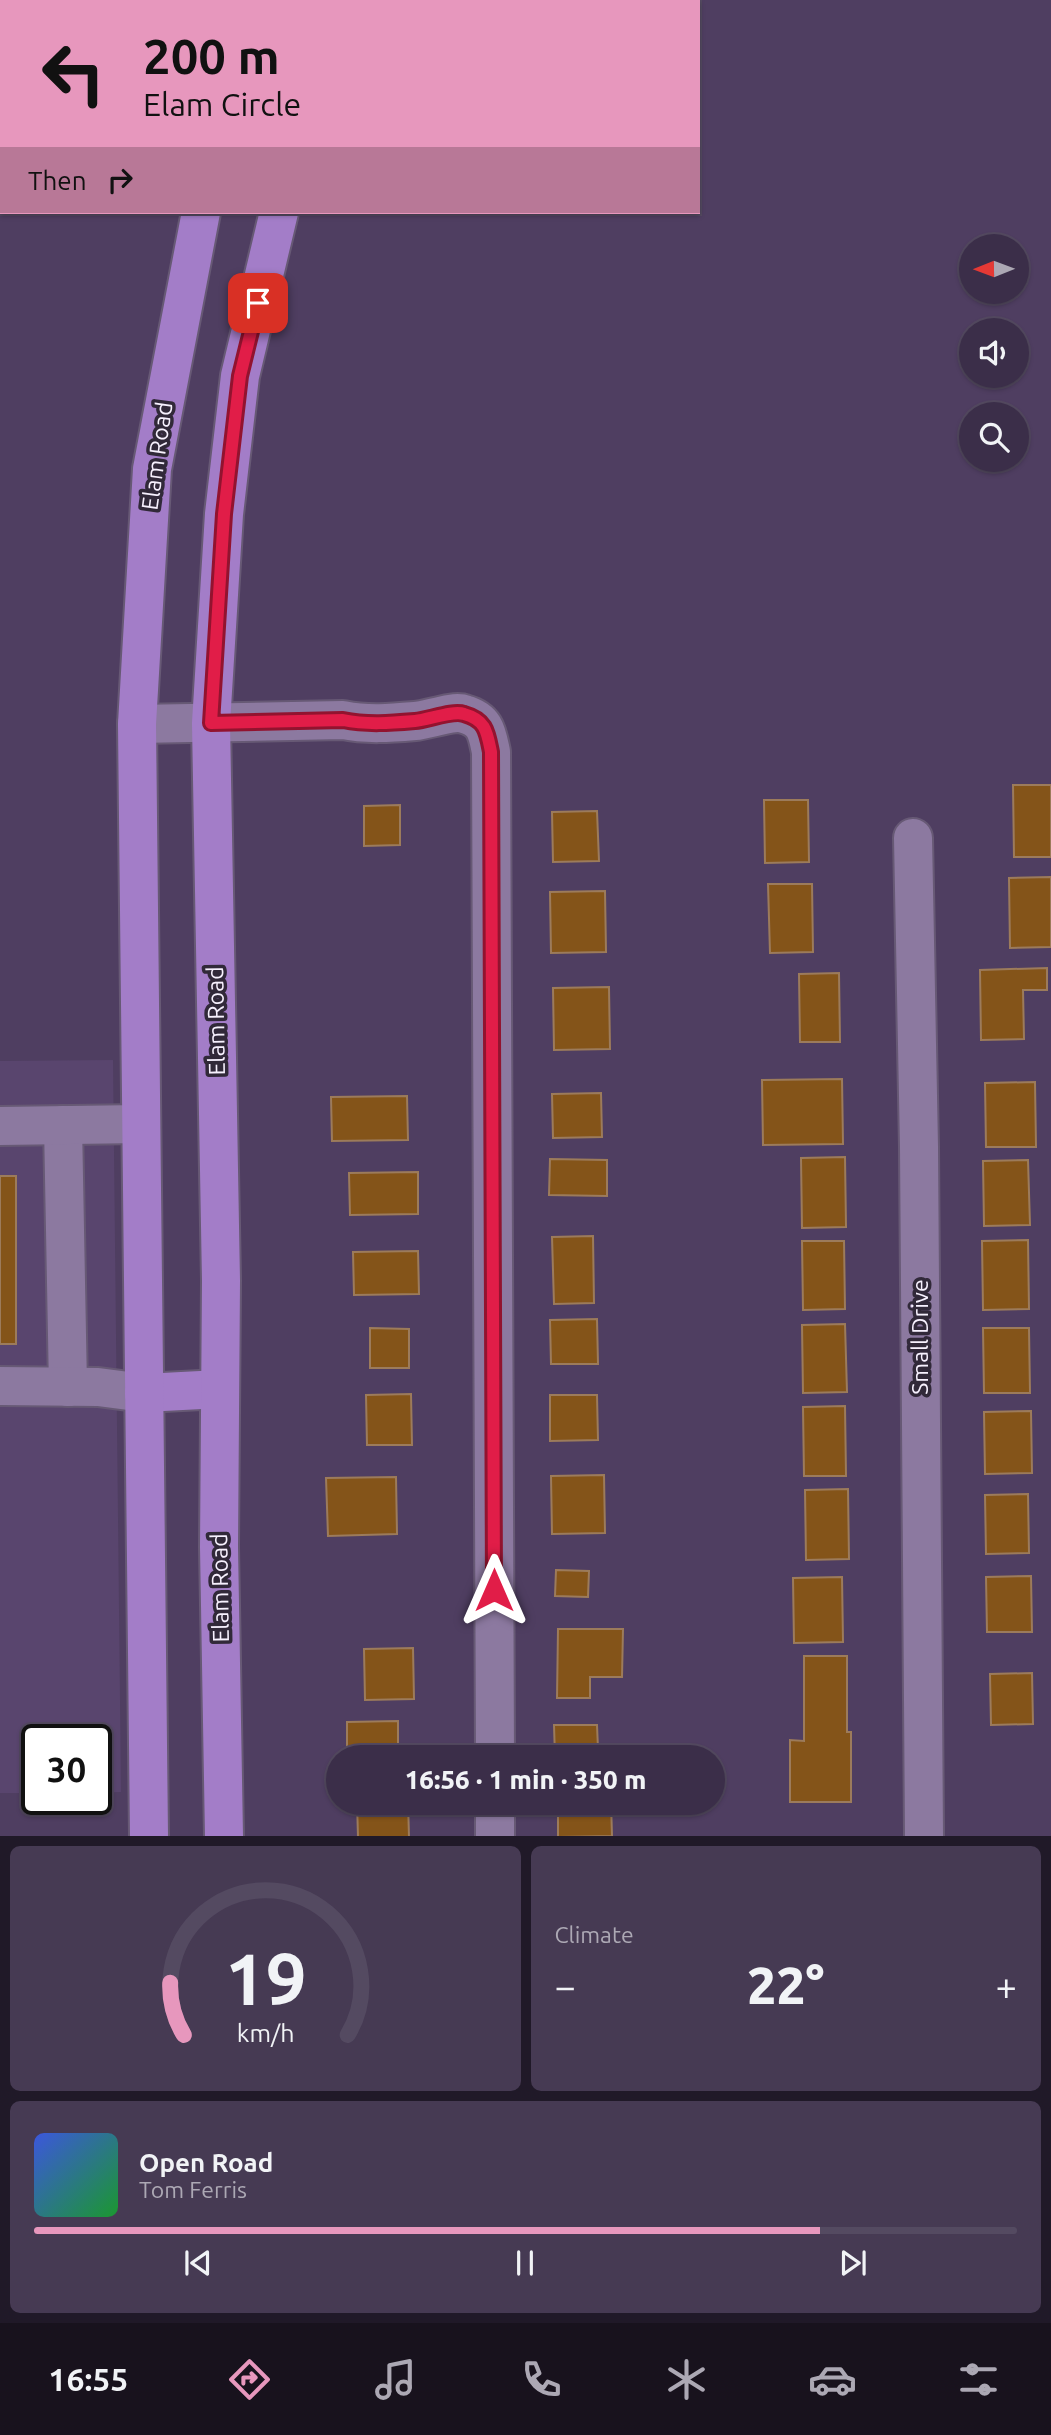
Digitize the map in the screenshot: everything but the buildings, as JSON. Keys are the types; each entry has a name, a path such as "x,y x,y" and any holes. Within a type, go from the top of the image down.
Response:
{"main road":[{"name":"Elam Road","path":"149,1836 138,724 152,469 201,214"},
{"name":"Elam Road","path":"224,1836 219,1547 220,1253 211,723 224,514 240,376 279,214"},
{"path":"144,1393 220,1389"}],"street":[{"path":"138,724 343,720 362,724 417,721 462,713 487,729 491,752 495,1745"},
{"name":"Small Drive","path":"913,838 919,1175 924,1836"},
{"path":"0,1126 141,1124"},
{"path":"63,1125 68,1387"},
{"path":"0,1386 98,1387 144,1393"},
{"path":"495,1815 495,1836"}],"shaded area":[{"path":"113,1060 121,1792 112,1792 112,1724 21,1724 21,1793 0,1793 0,1061"}],"route":[{"path":"258,303 240,376 224,514 211,723 343,720 362,724 417,721 462,713 487,729 491,752 494,1590"}]}
